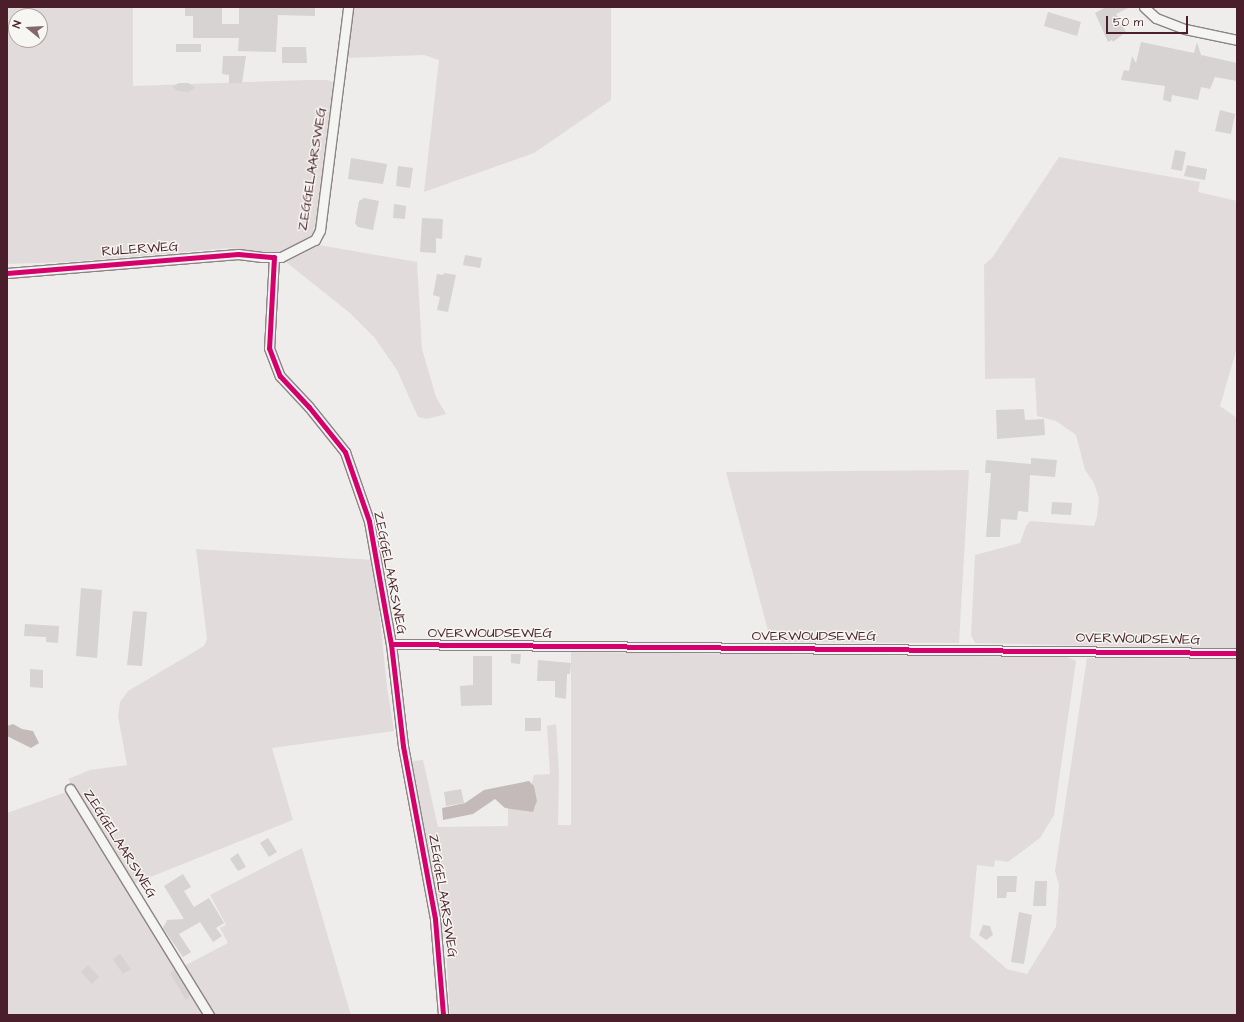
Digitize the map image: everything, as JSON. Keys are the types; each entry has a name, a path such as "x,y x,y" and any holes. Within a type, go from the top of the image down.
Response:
{"street":[{"name":"ZEGGELAARSWEG","path":"348,7 318,236 307,246 274,257 269,348 280,376 309,407 345,452 369,521 392,644 403,746 435,919 443,1015"},
{"path":"1144,7 1156,18 1185,29 1237,40"},
{"name":"RULERWEG","path":"7,273 238,254 274,257"},
{"name":"OVERWOUDSEWEG","path":"392,644 1237,653"},
{"name":"ZEGGELAARSWEG","path":"70,789 209,1015"}],"shaded area":[{"path":"7,7 133,7 133,86 307,80 328,80 336,84 317,230 312,238 284,252 274,253 230,248 70,262 7,264"},
{"path":"352,7 611,7 611,100 534,153 424,192 439,60 424,55 347,58"},
{"path":"1059,157 1200,182 1198,192 1237,201 1237,348 1220,406 1237,418 1237,649 975,643 971,635 975,555 1020,543 1026,526 1030,521 1094,526 1097,517 1099,498 1094,483 1085,470 1076,435 1056,421 1037,416 1035,378 985,379 984,265 992,258"},
{"path":"319,245 417,262 422,349 436,397 446,414 427,419 418,417 397,370 374,337 350,313 286,262"},
{"path":"969,470 959,643 771,642 726,472"},
{"path":"196,549 374,560 387,687 394,731 272,748 293,820 133,884 68,779 90,770 127,765 118,716 120,702 128,691 204,646 207,639"},
{"path":"571,652 1067,657 1076,661 1054,815 1040,838 1008,862 995,860 994,867 977,865 970,937 1007,969 1027,974 1056,927 1059,885 1055,871 1087,658 1237,659 1237,1015 450,1015 446,949 412,761 423,760 438,827 508,826 508,808 536,807 532,782 534,775 550,774 547,726 556,724 559,773 558,825 571,825"},
{"path":"13,724 22,729 33,731 39,743 31,748 7,736 7,726"},
{"path":"529,781 534,786 537,801 533,812 505,808 495,799 473,814 443,820 442,808 465,803 484,790"},
{"path":"69,791 206,1015 7,1015 7,813"},
{"path":"302,848 351,1015 215,1015 184,966 228,943 220,928 226,925 210,895"}],"building":[{"path":"185,7 222,7 222,24 239,24 239,7 315,7 315,16 278,15 276,52 238,51 239,38 193,38 193,16 185,16"},
{"path":"1106,7 1130,7 1116,14 1126,32 1113,42 1112,40 1108,42 1095,13"},
{"path":"1048,12 1081,22 1077,36 1044,26"},
{"path":"1141,42 1194,53 1197,42 1201,55 1237,63 1237,81 1215,77 1210,89 1201,87 1198,100 1172,95 1171,102 1163,100 1165,86 1121,80 1124,70 1129,71 1132,56 1136,63"},
{"path":"176,44 201,44 201,52 176,52"},
{"path":"282,47 306,47 307,63 282,63"},
{"path":"223,56 246,56 242,83 229,83 229,75 222,74"},
{"path":"179,83 189,83 195,88 188,92 178,91 172,87"},
{"path":"1220,110 1235,114 1231,134 1215,131"},
{"path":"1175,150 1186,152 1182,171 1171,169"},
{"path":"351,158 387,164 383,184 348,179"},
{"path":"1187,165 1207,169 1205,180 1184,176"},
{"path":"398,166 413,168 410,188 396,186"},
{"path":"364,198 379,201 373,230 358,227 355,223 359,201"},
{"path":"394,204 406,206 405,219 393,218"},
{"path":"422,218 443,219 442,239 436,238 436,253 420,252"},
{"path":"465,255 482,258 480,268 463,265"},
{"path":"444,273 456,275 448,312 437,310 440,297 433,295 437,274 443,275"},
{"path":"1024,409 1025,420 1044,419 1045,435 997,439 996,410"},
{"path":"1031,458 1057,460 1055,477 1030,475 1028,512 1018,511 1017,520 1001,519 1000,537 986,537 991,473 985,473 986,460 1031,464"},
{"path":"1052,502 1072,503 1071,515 1051,514"},
{"path":"81,588 102,590 97,658 76,656"},
{"path":"133,611 147,612 142,666 127,665"},
{"path":"25,624 59,626 58,643 46,642 46,637 24,636"},
{"path":"511,654 521,654 520,664 511,663"},
{"path":"473,656 492,656 492,705 461,706 460,686 473,685"},
{"path":"538,660 571,663 570,674 567,674 566,699 555,697 555,681 537,681"},
{"path":"30,669 43,670 43,688 30,687"},
{"path":"525,718 541,718 541,731 525,731"},
{"path":"461,789 464,803 446,806 444,792"},
{"path":"268,838 277,852 269,857 260,843"},
{"path":"238,853 246,867 238,871 230,859"},
{"path":"183,874 191,887 184,891 194,907 209,898 224,923 216,928 222,936 213,942 200,922 179,934 191,952 183,957 163,928 167,920 184,919 164,886"},
{"path":"997,876 1017,876 1016,892 1007,892 1006,898 997,898"},
{"path":"1035,881 1047,881 1046,906 1033,906"},
{"path":"1019,912 1032,915 1024,964 1011,962"},
{"path":"983,925 990,926 993,935 986,940 979,935"},
{"path":"120,954 131,969 123,974 113,959"},
{"path":"88,965 99,977 92,984 81,972"},
{"path":"174,970 190,996 186,1000 170,973"}],"cycle path":[{"path":"7,273 238,254 274,257 269,348 280,376 309,407 345,452 369,521 391,644 403,746 435,919 443,1015"},
{"path":"391,644 1237,653"}]}
